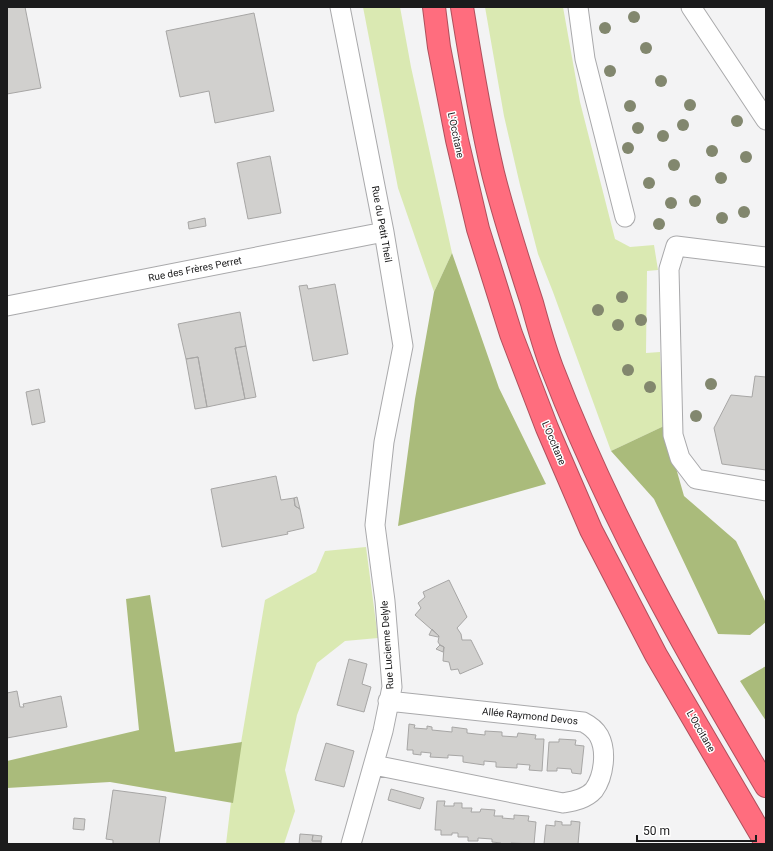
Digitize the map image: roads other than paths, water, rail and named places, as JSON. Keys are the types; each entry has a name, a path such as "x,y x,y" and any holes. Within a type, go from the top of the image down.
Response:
{"highway":[{"path":"419,7 457,140"},
{"name":"L'Occitane","path":"434,7 457,140 478,229 511,334 547,428 591,530 656,655 766,843"},
{"path":"462,7 479,110 493,172 509,232 552,367 610,501 674,628 718,706 766,786"},
{"path":"472,7 479,110"}],"street":[{"name":"Rue du Petit Theil","path":"340,7 384,232 403,346 384,442"},
{"path":"578,7 585,59 625,217"},
{"path":"691,7 766,120"},
{"name":"Rue des Frères Perret","path":"7,306 384,232"},
{"path":"766,257 676,246 669,269 673,435 680,458 696,479 766,491"},
{"name":"Rue Lucienne Delyle","path":"351,844 374,765 392,687 385,601 375,526 384,442"},
{"name":"Allée Raymond Devos","path":"374,765 563,803 579,800 593,791 600,778 604,755 599,737 592,727 583,722 388,701"}]}
